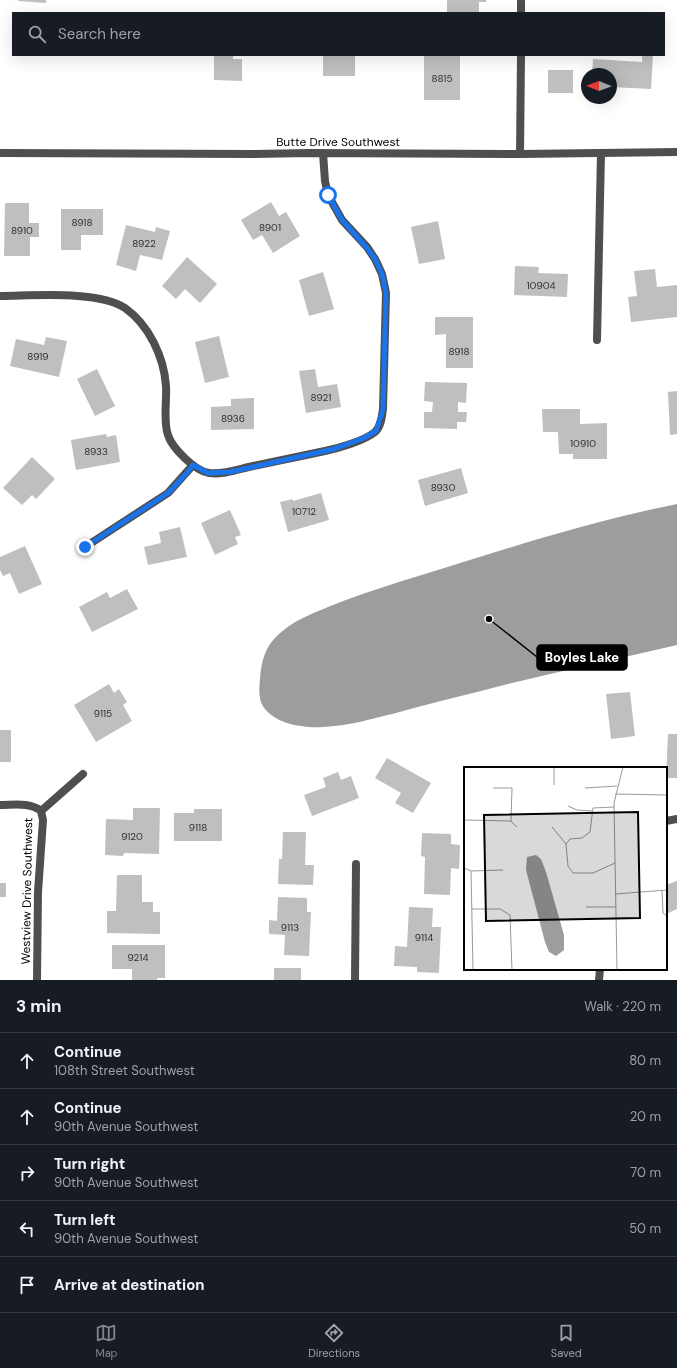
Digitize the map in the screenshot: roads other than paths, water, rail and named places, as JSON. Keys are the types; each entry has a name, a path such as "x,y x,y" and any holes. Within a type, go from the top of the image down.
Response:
{"street":[{"path":"521,0 521,12"},
{"path":"520,154 521,56"},
{"name":"Butte Drive Southwest","path":"0,153 520,154 677,152"},
{"path":"0,296 85,296 108,300 124,308 140,321 161,358 166,385 167,434 176,450 193,465 208,473 230,472 334,449 364,438 376,431 380,423 383,409 386,293 382,274 375,259 342,220 328,195 325,181 323,153"},
{"path":"597,340 601,153"},
{"path":"85,547 168,493 193,465"},
{"name":"Westview Drive Southwest","path":"37,980 38,892 43,820 41,811 83,774"},
{"path":"0,805 29,805 36,807 41,811"},
{"path":"667,821 677,819"},
{"path":"355,980 356,864"}],"place":[{"name":"Boyles Lake","path":"489,619"}]}
